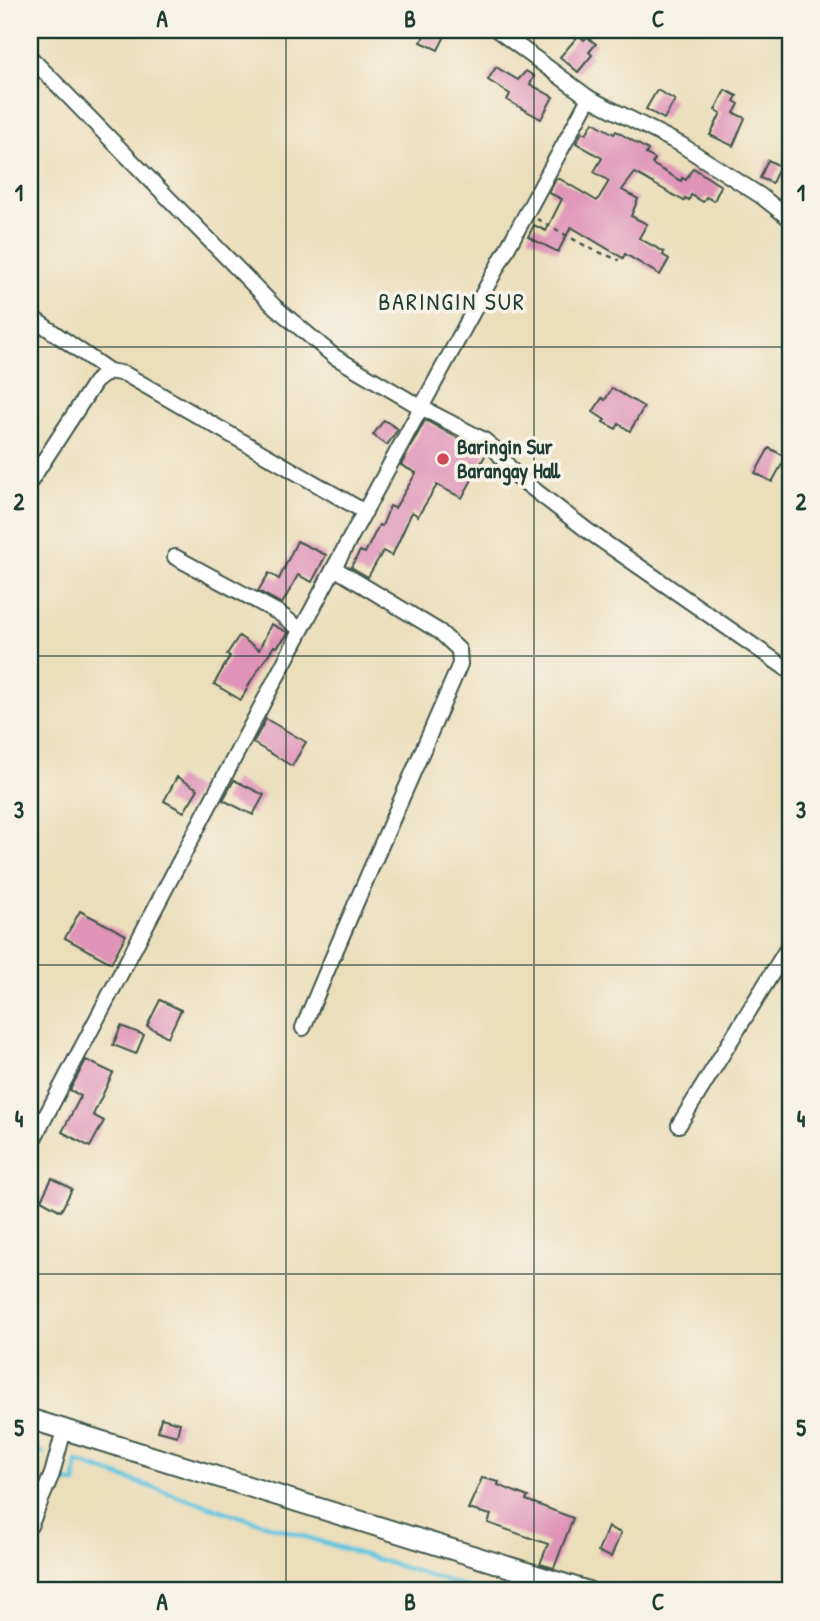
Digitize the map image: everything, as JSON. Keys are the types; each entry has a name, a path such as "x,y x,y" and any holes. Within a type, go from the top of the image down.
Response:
{"street":[{"path":"497,30 589,98 680,144 761,196 790,219"},
{"path":"30,57 275,307 335,357 422,408 484,440 496,450 515,475 588,531 790,671"},
{"path":"30,1146 334,568 589,98"},
{"path":"30,316 109,371 125,374 365,512"},
{"path":"30,482 94,382 109,371"},
{"path":"175,557 279,613 301,630"},
{"path":"303,1028 460,664 459,650 440,632 334,568"},
{"path":"679,1125 790,944"},
{"path":"30,1419 587,1591"},
{"path":"30,1527 52,1474 64,1430"}],"path":[{"path":"528,214 591,249 620,260"}],"building":[{"path":"427,30 448,30 438,50 421,42"},
{"path":"579,35 596,44 589,52 592,55 578,72 560,57"},
{"path":"496,67 518,80 526,71 534,76 530,84 553,97 541,119 507,100 510,94 488,80"},
{"path":"657,90 675,100 664,119 646,109"},
{"path":"725,90 737,96 734,101 739,104 734,113 745,118 733,146 710,135 721,113 715,110"},
{"path":"593,122 614,134 616,131 648,150 646,154 655,159 652,164 681,181 682,178 686,180 693,168 721,186 714,201 706,197 703,202 691,195 689,200 685,198 684,201 635,173 622,190 638,199 631,216 647,224 639,238 664,252 663,255 669,259 660,275 625,254 623,258 571,227 558,252 528,237 534,225 546,231 562,199 549,193 556,179 597,201 609,181 594,172 602,158 576,143 582,132 586,134"},
{"path":"768,160 780,166 772,183 760,178"},
{"path":"612,388 644,407 630,431 619,424 616,429 593,412"},
{"path":"384,420 398,429 387,445 373,435"},
{"path":"425,420 486,454 462,498 437,485 418,516 412,512 392,556 383,551 368,577 351,567 360,551 365,553 379,525 382,526 390,506 395,508 416,473 401,465"},
{"path":"769,448 786,457 772,482 755,473"},
{"path":"297,541 326,555 312,582 298,575 282,604 258,591 269,573 279,579"},
{"path":"271,624 289,633 277,647 274,646 241,700 214,684 230,656 227,654 239,636 259,650"},
{"path":"266,719 306,742 292,766 253,743"},
{"path":"177,777 198,789 184,812 164,801"},
{"path":"234,780 264,795 253,815 223,800"},
{"path":"80,911 126,935 111,963 65,938"},
{"path":"160,1000 181,1010 168,1037 147,1026"},
{"path":"121,1026 144,1035 136,1054 113,1045"},
{"path":"86,1060 113,1073 93,1115 104,1121 90,1147 62,1132 81,1096 70,1090"},
{"path":"52,1178 72,1189 61,1211 41,1200"},
{"path":"161,1418 180,1423 177,1436 158,1431"},
{"path":"482,1478 499,1482 498,1485 528,1497 526,1500 573,1518 554,1568 540,1564 548,1544 488,1523 491,1515 468,1509"},
{"path":"608,1527 621,1533 611,1557 598,1552"}],"waterway":[{"path":"30,1450 43,1453"},
{"path":"62,1480 75,1483 77,1462 229,1513 479,1591"}],"place":[{"name":"Baringin Sur Barangay Hall","path":"443,459"}],"district":[{"name":"BARINGIN SUR","path":"452,302"}]}
